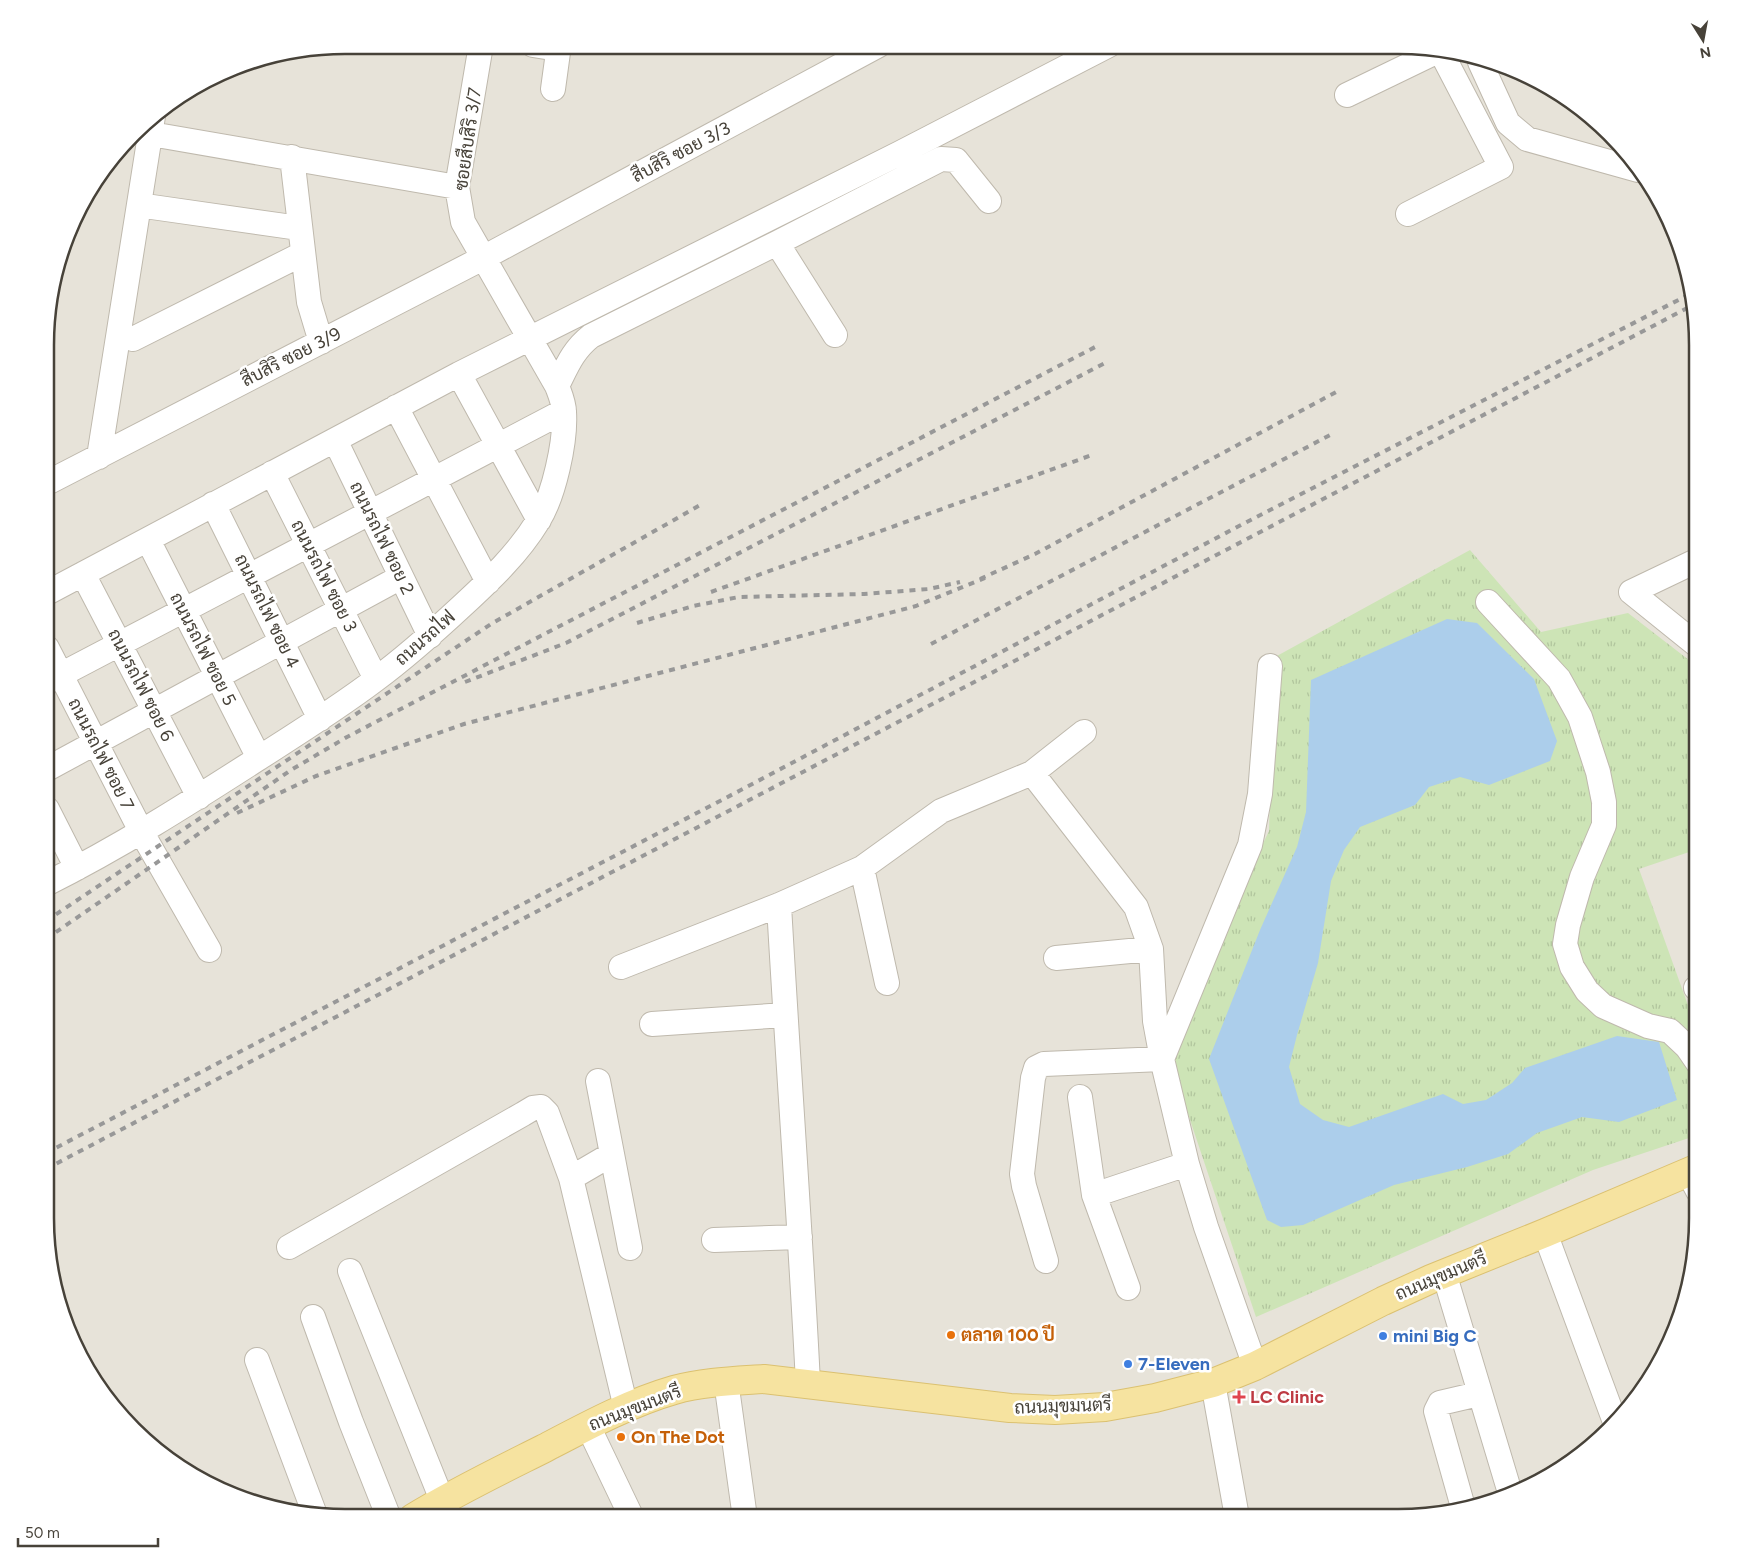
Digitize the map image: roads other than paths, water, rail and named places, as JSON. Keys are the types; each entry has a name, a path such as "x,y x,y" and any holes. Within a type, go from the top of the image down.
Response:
{"main road":[{"name":"ถนนมุขมนตรี","path":"428,1509 626,1408 675,1390 726,1381 764,1379 1010,1408 1055,1410 1105,1407 1154,1398 1214,1383 1256,1366 1383,1301 1438,1276 1545,1233 1689,1179"}],"street":[{"name":"ซอยสืบสิริ 3/7","path":"479,54 457,187 463,222 483,258"},
{"path":"553,89 557,54"},
{"name":"สืบสิริ ซอย 3/3","path":"483,258 862,54"},
{"path":"54,589 459,374 900,154 1094,54"},
{"path":"1347,95 1429,55"},
{"path":"1408,214 1501,167 1444,57"},
{"path":"1482,66 1508,123 1527,139 1628,167"},
{"path":"154,125 292,157 457,187"},
{"path":"99,457 152,127"},
{"path":"292,157 309,302 321,342"},
{"path":"557,386 575,351 591,336 941,159 956,160 989,201"},
{"path":"152,208 299,228"},
{"path":"777,243 835,335"},
{"path":"133,339 302,254"},
{"name":"ถนนรถไฟ","path":"54,880 142,832 199,797 320,719 376,679 430,636 488,582 516,551 539,520 553,487 562,451 564,411 557,386 531,338 483,258"},
{"name":"สืบสิริ ซอย 3/9","path":"54,479 483,258"},
{"path":"459,374 539,520"},
{"path":"396,407 488,582"},
{"path":"54,678 564,411"},
{"name":"ถนนรถไฟ ซอย 2","path":"335,440 430,636"},
{"name":"ถนนรถไฟ ซอย 3","path":"272,473 376,679"},
{"name":"ถนนรถไฟ ซอย 4","path":"213,504 320,719"},
{"name":"ถนนรถไฟ ซอย 5","path":"148,540 259,758"},
{"path":"1689,564 1631,592 1689,639"},
{"name":"ถนนรถไฟ ซอย 6","path":"83,574 199,797"},
{"path":"54,765 401,577"},
{"path":"1488,602 1559,679 1580,717 1598,772 1604,802 1604,825 1582,877 1568,924 1565,944 1572,968 1587,991 1603,1006 1648,1026 1670,1031 1689,1051"},
{"path":"1162,1059 1250,845 1260,794 1270,666"},
{"name":"ถนนรถไฟ ซอย 7","path":"54,678 96,743 142,832 209,950"},
{"path":"621,967 779,905 862,868 941,811 1032,774 1084,732"},
{"path":"1032,774 1136,907 1151,949 1155,1021 1187,1164 1206,1227 1256,1366"},
{"path":"54,824 77,868"},
{"path":"862,868 888,983"},
{"path":"779,905 808,1383"},
{"path":"1056,958 1151,949"},
{"path":"652,1024 785,1015"},
{"path":"1046,1260 1022,1174 1033,1078 1036,1068 1044,1064 1162,1059"},
{"path":"598,1081 630,1248"},
{"path":"1080,1097 1094,1195 1128,1288"},
{"path":"289,1247 533,1108 541,1107 547,1113 571,1178 626,1408"},
{"path":"571,1178 612,1154"},
{"path":"1094,1195 1187,1164"},
{"path":"1545,1233 1612,1416"},
{"path":"714,1240 800,1238"},
{"path":"350,1271 442,1500"},
{"path":"1438,1276 1460,1378 1470,1396 1497,1492"},
{"path":"1438,1276 1508,1488"},
{"path":"313,1317 351,1422 385,1509"},
{"path":"257,1360 312,1508"},
{"path":"726,1381 744,1509"},
{"path":"1214,1383 1235,1509"},
{"path":"1461,1502 1436,1411 1440,1403 1470,1396"},
{"path":"588,1426 628,1509"}],"water":[{"path":"1447,619 1477,623 1534,679 1557,741 1550,761 1489,785 1460,777 1429,787 1415,805 1360,827 1344,850 1331,881 1318,963 1289,1067 1300,1104 1323,1120 1349,1127 1443,1094 1463,1104 1486,1100 1512,1083 1525,1068 1617,1036 1659,1042 1677,1100 1619,1122 1582,1117 1537,1133 1508,1154 1467,1167 1394,1185 1303,1225 1281,1227 1267,1220 1209,1059 1260,930 1297,847 1306,812 1311,680"}],"railway":[{"path":"54,1149 739,791 1239,526 1685,296"},
{"path":"54,1165 1687,308"},
{"path":"54,933 291,770 347,737 1097,346"},
{"path":"465,682 566,643 1107,362"},
{"path":"980,579 1035,554 1338,391"},
{"path":"931,644 1334,433"},
{"path":"711,592 1092,455"},
{"path":"54,916 491,624 702,504"},
{"path":"237,813 316,776 464,724 916,606 985,578"},
{"path":"637,623 693,606 739,597 864,594 929,589 960,582"}],"place":[{"name":"ตลาด 100 ปี","path":"951,1335"},
{"name":"mini Big C","path":"1383,1336"},
{"name":"7-Eleven","path":"1128,1364"},
{"name":"LC Clinic","path":"1239,1397"},
{"name":"On The Dot","path":"621,1437"}]}
